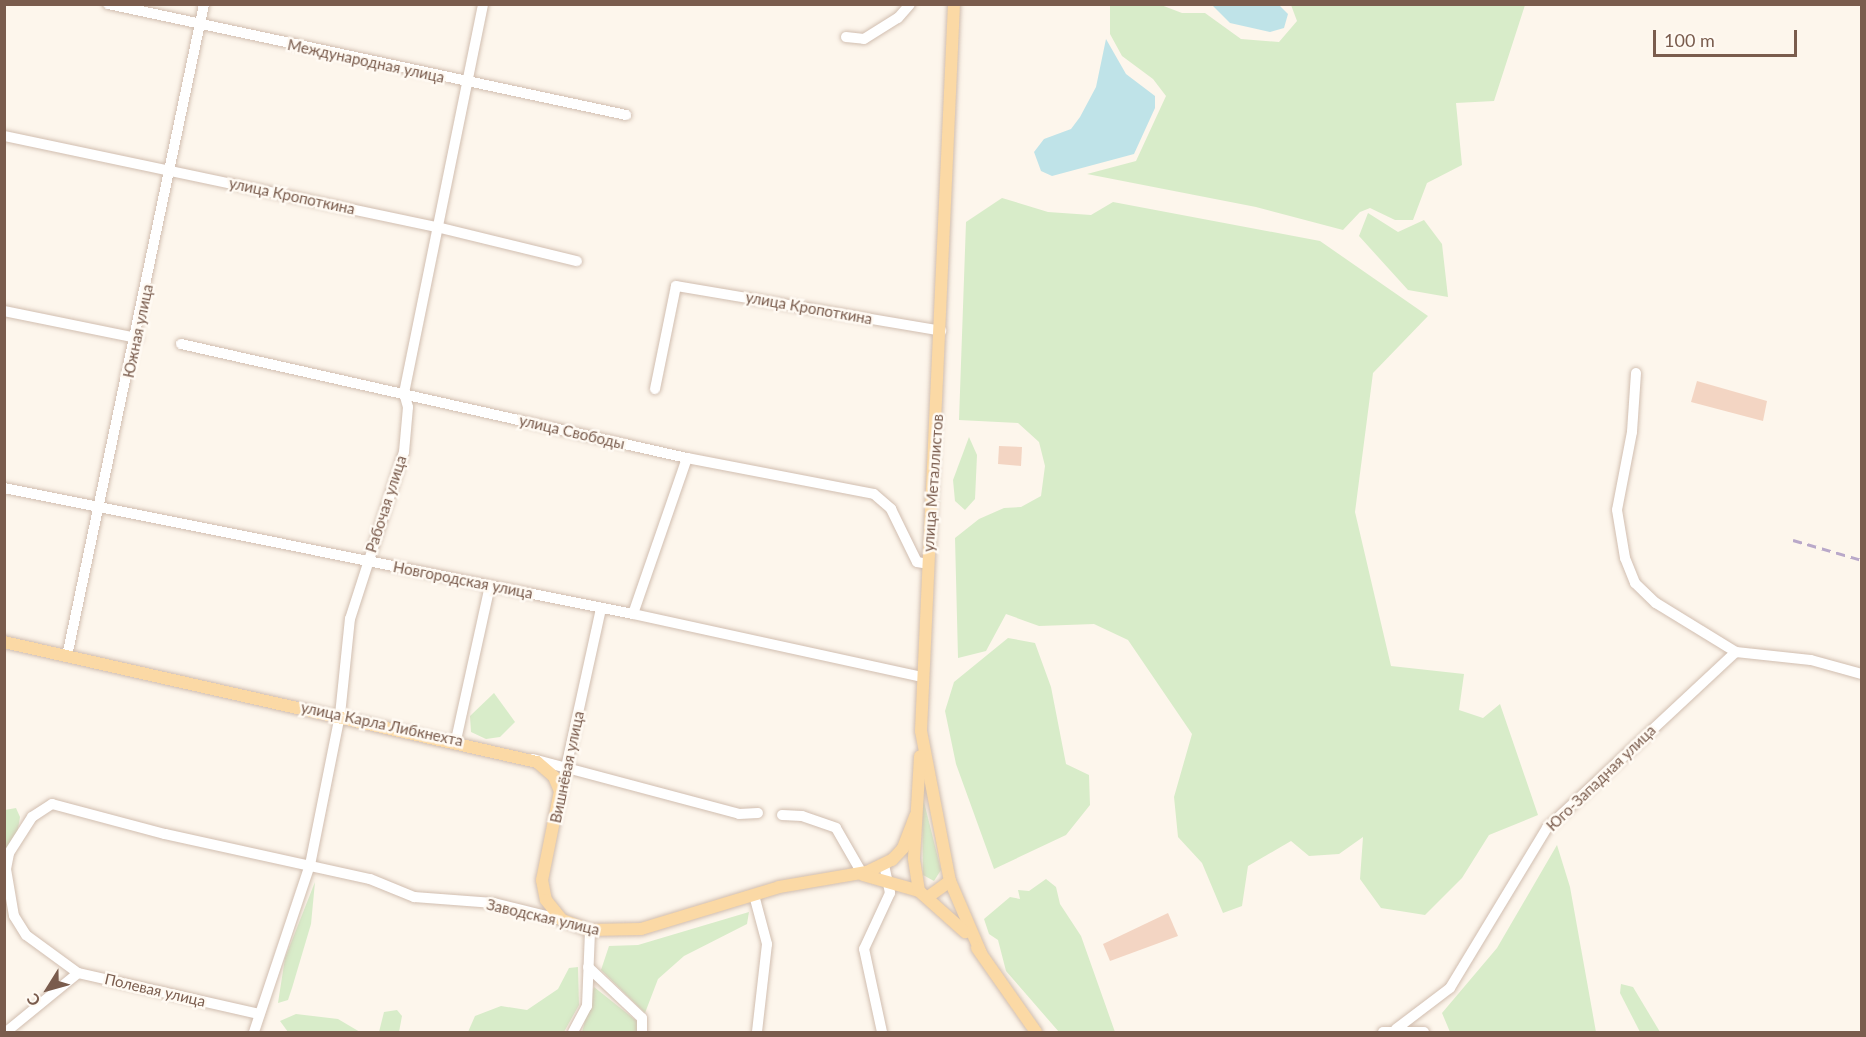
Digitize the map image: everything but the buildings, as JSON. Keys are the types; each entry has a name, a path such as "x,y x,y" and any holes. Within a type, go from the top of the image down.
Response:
{"main road":[{"name":"улица Металлистов","path":"954,4 941,331 921,677 921,731 950,881 981,953"},
{"name":"улица Карла Либкнехта","path":"4,642 530,758"},
{"path":"921,731 914,858 924,894"},
{"path":"530,758 554,777 560,797"},
{"name":"Вишнёвая улица","path":"560,797 542,880 549,907 562,920"},
{"path":"863,874 884,865 903,848 915,816"},
{"path":"863,874 891,879 924,894 960,926 1036,1032"},
{"name":"Заводская улица","path":"562,920 590,930 641,928 754,895 847,875 863,874"},
{"path":"924,894 950,881"}],"street":[{"name":"Международная улица","path":"108,4 626,115"},
{"name":"Южная улица","path":"67,656 172,170 204,4"},
{"name":"Рабочая улица","path":"254,1032 310,865 340,715 350,619 404,452 408,407 404,393 483,4"},
{"path":"846,37 864,39 898,18 910,4"},
{"name":"улица Кропоткина","path":"4,136 437,227 577,261"},
{"name":"улица Кропоткина","path":"655,389 676,286 941,331"},
{"path":"4,311 136,338"},
{"name":"улица Свободы","path":"181,344 687,458 874,494 891,509 917,562 928,564"},
{"path":"1636,373 1632,432 1617,510 1625,558 1635,583 1656,603 1736,652 1810,660 1862,674"},
{"path":"633,614 687,458"},
{"name":"Новгородская улица","path":"4,488 633,614 921,677"},
{"path":"456,740 490,586"},
{"name":"Вишнёвая улица","path":"560,797 601,608"},
{"name":"Юго-Западная улица","path":"1396,1029 1418,1016 1450,988 1547,828 1736,652"},
{"name":"улица Карла Либкнехта","path":"530,758 739,814 758,813"},
{"name":"Заводская улица","path":"26,935 14,916 6,869 9,853 32,817 52,804 370,879 414,897 494,903 562,920"},
{"path":"782,815 802,816 836,828 863,874"},
{"path":"882,1032 864,949 886,904 891,879 884,865"},
{"path":"754,895 767,944 757,1032"},
{"path":"573,1032 587,1006 590,930"},
{"name":"Полевая улица","path":"26,935 78,973 260,1014"},
{"path":"588,967 642,1018 642,1032"},
{"path":"6,1032 78,973"},
{"path":"1383,1032 1396,1029 1423,1031 1418,1016"}],"green space":[{"path":"1110,5 1161,5 1182,13 1205,13 1241,39 1279,42 1297,21 1291,5 1525,5 1494,101 1456,103 1462,165 1427,183 1413,220 1395,220 1370,208 1360,212 1343,230 1256,207 1087,174 1136,161 1166,96 1153,79 1122,56 1110,34"},
{"path":"1002,198 1048,212 1091,215 1113,202 1320,241 1428,316 1373,373 1355,512 1391,666 1464,674 1459,710 1483,718 1500,704 1538,815 1489,835 1462,878 1425,915 1381,908 1360,879 1363,837 1339,854 1309,856 1291,841 1248,866 1242,906 1223,913 1202,863 1178,837 1174,797 1192,734 1128,640 1094,624 1039,626 1006,614 986,651 958,658 955,538 979,519 1004,508 1021,507 1041,496 1045,466 1039,442 1018,423 959,420 966,222"},
{"path":"1368,213 1398,232 1424,220 1442,244 1448,297 1408,290 1359,236"},
{"path":"969,437 977,455 975,499 965,510 955,501 953,480"},
{"path":"1008,638 1035,643 1051,687 1066,764 1089,775 1090,805 1066,835 994,869 956,764 945,711 954,682"},
{"path":"494,693 515,722 500,737 486,739 471,732 470,716"},
{"path":"922,794 941,870 934,881 923,875"},
{"path":"16,808 20,817 17,835 5,874 5,810"},
{"path":"1557,845 1570,887 1596,1032 1450,1032 1442,1013 1497,948"},
{"path":"1046,879 1056,887 1060,904 1081,936 1115,1032 1059,1032 1006,971 998,940 989,934 984,919 1010,897 1020,899 1018,890 1029,891"},
{"path":"315,882 311,924 292,988 288,1000 278,1003 285,958"},
{"path":"749,912 747,924 684,956 658,979 645,1013 601,970 609,946 638,945"},
{"path":"578,967 579,1005 564,1032 468,1032 475,1016 501,1006 527,1010 558,989 569,968"},
{"path":"1621,984 1633,987 1660,1032 1640,1032 1620,993"},
{"path":"594,987 638,1022 639,1032 582,1032"},
{"path":"397,1010 402,1016 399,1032 379,1032 384,1012"},
{"path":"296,1014 338,1019 360,1032 288,1032 280,1021"}],"water":[{"path":"1212,5 1279,5 1288,14 1284,28 1270,32 1230,23"},
{"path":"1106,39 1126,74 1155,96 1155,108 1134,154 1052,176 1041,171 1034,152 1044,139 1071,129 1080,117 1096,87"}],"railway":[{"path":"1793,540 1862,560"}]}
